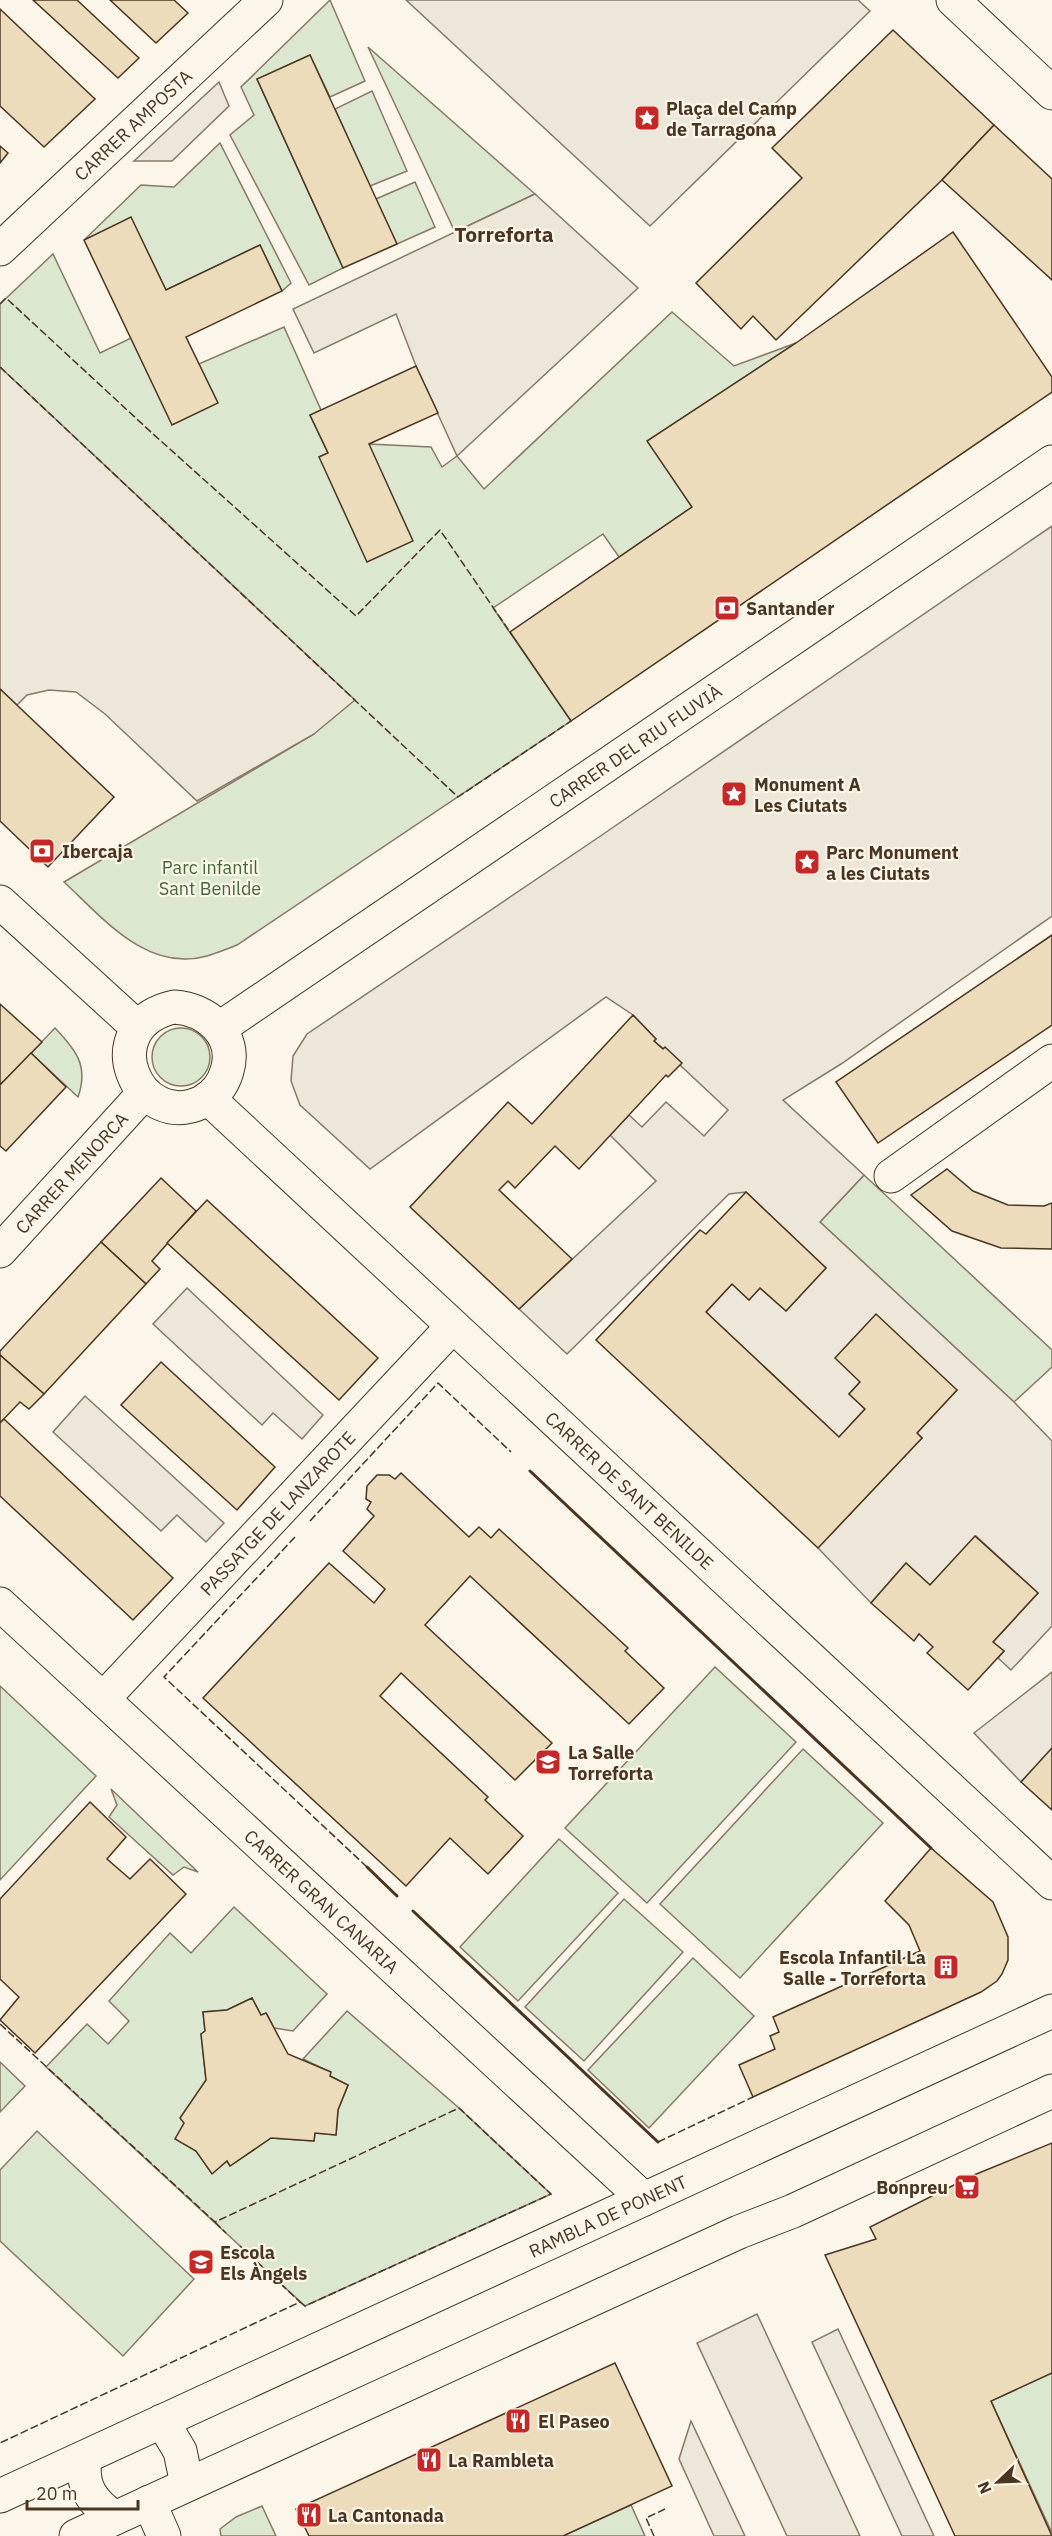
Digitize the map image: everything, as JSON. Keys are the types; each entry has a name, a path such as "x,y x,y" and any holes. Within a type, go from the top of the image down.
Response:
{"street":[{"name":"CARRER AMPOSTA","path":"0,249 266,0"},
{"path":"953,0 1052,93"},
{"name":"CARRER DEL RIU FLUVIÀ","path":"220,1028 1052,462"},
{"path":"0,902 137,1027"},
{"path":"174,1007 200,1012 211,1018 220,1028 229,1052 229,1065 219,1089 196,1105 182,1107 168,1106 144,1093 130,1067 130,1053 137,1027 162,1010 174,1007"},
{"path":"891,1176 1052,1062"},
{"name":"CARRER MENORCA","path":"0,1251 144,1093"},
{"name":"CARRER DE SANT BENILDE","path":"208,1098 1052,1883"},
{"name":"PASSATGE DE LANZAROTE","path":"103,1699 452,1327"},
{"name":"CARRER GRAN CANARIA","path":"0,1604 644,2199"},
{"name":"RAMBLA DE PONENT","path":"0,2496 1052,2011"},
{"path":"76,2536 1052,2091"},
{"path":"162,2421 180,2451 187,2484"},
{"path":"86,2458 82,2476 89,2493 100,2509 115,2517"},
{"path":"149,2502 164,2536"}],"green space":[{"path":"330,0 365,81 330,97 310,55 257,79 343,268 309,285 230,135 254,115 241,87"},
{"path":"368,47 535,194 455,232"},
{"path":"372,91 407,171 370,186 335,109"},
{"path":"220,143 291,283 282,291 260,245 166,290 131,218 84,240 141,185 174,187"},
{"path":"415,182 435,227 397,244 376,199"},
{"name":"Parc infantil Sant Benilde","path":"53,254 100,353 131,338 199,364 284,327 321,410 310,415 328,453 319,457 369,444 431,447 442,467 457,456 484,489 672,312 734,366 796,343 648,441 692,507 619,557 603,534 493,608 571,721 237,945 207,956 185,959 165,957 146,950 128,939 64,882 314,734 0,367 0,304"},
{"path":"55,1028 74,1051 81,1067 81,1086 78,1097 31,1053"},
{"path":"181,1028 192,1030 205,1041 210,1057 208,1068 197,1081 181,1086 170,1084 157,1073 152,1057 154,1046 165,1033"},
{"path":"864,1175 1052,1350 1052,1367 1014,1402 820,1222"},
{"path":"715,1667 796,1742 647,1903 565,1828"},
{"path":"0,1686 96,1776 0,1880"},
{"path":"803,1749 883,1823 740,1978 660,1904"},
{"path":"111,1789 198,1872 184,1867 173,1875 109,1817 117,1805"},
{"path":"559,1839 618,1893 518,2001 460,1947"},
{"path":"624,1899 683,1952 584,2061 525,2007"},
{"path":"234,1907 327,1994 293,2031 274,2028 267,2014 261,2015 252,1998 227,2010 203,2012 205,2031 201,2034 206,2080 184,2123 196,2151 212,2173 227,2161 230,2166 271,2138 314,2141 315,2133 336,2135 338,2110 348,2085 330,2076 330,2072 303,2059 347,2011 459,2108 551,2194 305,2306 46,2067 87,2024 108,2044 129,2021 109,2001 170,1933 191,1953"},
{"path":"693,1958 754,2016 649,2128 588,2070"},
{"path":"0,2062 25,2086 0,2112"},
{"path":"37,2131 194,2279 123,2356 0,2241 0,2170"},
{"path":"1052,2373 1052,2533 991,2401"},
{"path":"631,2505 645,2536 563,2536"},
{"path":"262,2506 276,2536 221,2536 220,2529 236,2517"}],"shaded area":[{"name":"Plaça del Camp de Tarragona","path":"406,0 858,0 870,11 650,226"},
{"path":"219,82 229,106 172,161 134,161"},
{"path":"535,194 638,288 457,456 416,366 396,314 314,353 293,309"},
{"path":"0,367 355,700 314,734 197,801 105,714 76,692 49,690 27,695 17,705 0,689"},
{"name":"Parc Monument a les Ciutats","path":"1052,526 1052,916 841,1064 783,1100 864,1175 820,1222 1014,1402 1052,1441 1052,1626 1011,1670 998,1658 1004,1651 993,1642 1038,1593 976,1536 930,1585 906,1563 871,1603 818,1548 922,1438 917,1433 957,1390 860,1382 849,1394 865,1409 839,1437 706,1312 732,1284 749,1300 760,1288 786,1311 826,1268 746,1192 729,1194 567,1354 519,1309 656,1181 610,1135 629,1115 642,1127 666,1102 704,1136 728,1110 680,1065 681,1063 654,1041 656,1039 633,1015 606,997 370,1169 300,1105 291,1081 293,1056 307,1034"},
{"path":"187,1288 323,1415 302,1439 273,1413 262,1425 153,1324"},
{"path":"85,1396 224,1523 206,1542 177,1515 161,1531 53,1432"},
{"path":"1052,1672 1052,1748 1021,1782 974,1733"},
{"path":"757,2314 860,2536 787,2536 697,2343"},
{"path":"838,2329 934,2536 902,2536 812,2342"},
{"path":"691,2421 745,2536 714,2536 679,2459"}],"building":[{"path":"33,0 77,0 139,58 118,78"},
{"path":"110,0 174,0 188,13 156,43"},
{"path":"0,9 95,99 44,147 0,106"},
{"path":"893,30 994,125 942,180 776,340 753,316 741,329 696,283 802,178 772,148"},
{"path":"310,55 397,244 343,268 257,79"},
{"path":"994,125 1052,179 1052,280 942,180"},
{"path":"0,146 8,153 0,163"},
{"path":"131,217 166,290 260,245 282,291 186,337 218,403 172,425 84,240"},
{"path":"953,232 1052,377 1052,392 571,721 510,632 692,507 647,441 796,343"},
{"path":"416,366 438,413 369,444 413,541 367,562 319,457 328,453 310,415"},
{"path":"0,689 114,797 48,867 0,821"},
{"path":"1052,935 1052,1025 878,1143 836,1082"},
{"path":"0,1004 42,1042 0,1085"},
{"path":"633,1015 656,1039 654,1041 663,1049 665,1047 682,1063 668,1077 666,1075 579,1169 555,1146 515,1188 508,1181 499,1190 572,1259 519,1309 410,1207 508,1102 532,1124"},
{"path":"31,1053 66,1087 6,1151 0,1146 0,1085"},
{"path":"947,1169 973,1191 1008,1205 1044,1206 1052,1203 1052,1249 1001,1248 952,1231 911,1195"},
{"path":"161,1178 196,1211 152,1261 160,1269 146,1284 101,1242"},
{"path":"746,1192 826,1268 786,1311 760,1288 749,1300 732,1284 706,1312 839,1437 865,1409 849,1394 860,1382 835,1358 876,1314 957,1390 917,1433 922,1438 818,1548 596,1340 700,1230 706,1234"},
{"path":"207,1200 378,1358 339,1400 167,1243"},
{"path":"101,1242 146,1284 44,1394 0,1355 0,1351"},
{"path":"0,1355 44,1394 29,1409 20,1402 0,1423"},
{"path":"161,1362 275,1467 237,1510 121,1405"},
{"path":"4,1419 173,1578 133,1620 0,1496 0,1423"},
{"path":"401,1473 469,1537 479,1527 491,1538 499,1529 628,1648 625,1651 664,1688 629,1724 470,1576 425,1625 552,1743 515,1780 401,1673 380,1696 488,1797 485,1800 523,1836 488,1874 450,1838 406,1886 203,1698 329,1563 374,1603 385,1589 343,1551 374,1516 367,1509 371,1502 366,1499 367,1486 377,1475 389,1475 395,1479"},
{"path":"975,1536 1038,1593 993,1642 1004,1651 968,1690 927,1653 933,1647 919,1634 914,1641 871,1603 906,1563 930,1585"},
{"path":"1052,1748 1052,1810 1021,1782"},
{"path":"90,1802 126,1837 107,1859 130,1879 150,1859 186,1894 35,2053 0,2020 19,1997 0,1979 0,1899"},
{"name":"Escola Infantil La Salle - Torreforta","path":"931,1848 993,1902 1008,1937 1008,1960 997,1981 981,1992 753,2097 739,2065 775,2049 770,2036 779,2032 773,2017 920,1951 909,1925 885,1901"},
{"path":"252,1998 261,2015 266,2013 288,2054 331,2072 330,2076 348,2085 338,2110 336,2135 315,2133 314,2141 271,2138 230,2166 227,2161 212,2174 196,2151 175,2139 184,2123 180,2118 206,2080 201,2034 205,2031 203,2012 227,2010"},
{"path":"1052,2143 1052,2373 991,2401 1052,2536 955,2536 825,2255 876,2239 870,2227 974,2175"},
{"path":"615,2363 672,2486 563,2536 309,2536 296,2509"}],"fence":[{"path":"0,304 6,298 356,616 440,530 512,635"},
{"path":"0,367 458,797 571,721 568,717"},
{"path":"310,1521 438,1383 511,1452"},
{"path":"295,1537 164,1677 367,1867"},
{"path":"0,2024 215,2222 459,2108 551,2194 305,2306 300,2302 0,2443"},
{"path":"658,2142 753,2097"},
{"path":"215,2222 226,2233"},
{"path":"240,2246 300,2302"},
{"path":"654,2536 646,2518 665,2509"}],"wall":[{"path":"530,1471 931,1848"},
{"path":"367,1867 397,1896"},
{"path":"413,1911 658,2142"}],"place":[{"name":"Plaça del Camp de Tarragona","path":"647,118"},
{"name":"Santander","path":"727,608"},
{"name":"Monument A Les Ciutats","path":"734,794"},
{"name":"Ibercaja","path":"42,851"},
{"name":"Parc Monument a les Ciutats","path":"807,862"},
{"name":"La Salle Torreforta","path":"548,1762"},
{"name":"Escola Infantil La Salle - Torreforta","path":"946,1967"},
{"name":"Bonpreu","path":"967,2187"},
{"name":"Escola Els Àngels","path":"201,2262"},
{"name":"El Paseo","path":"518,2421"},
{"name":"La Rambleta","path":"429,2460"},
{"name":"La Cantonada","path":"309,2515"}],"district":[{"name":"Torreforta","path":"504,234"}]}
